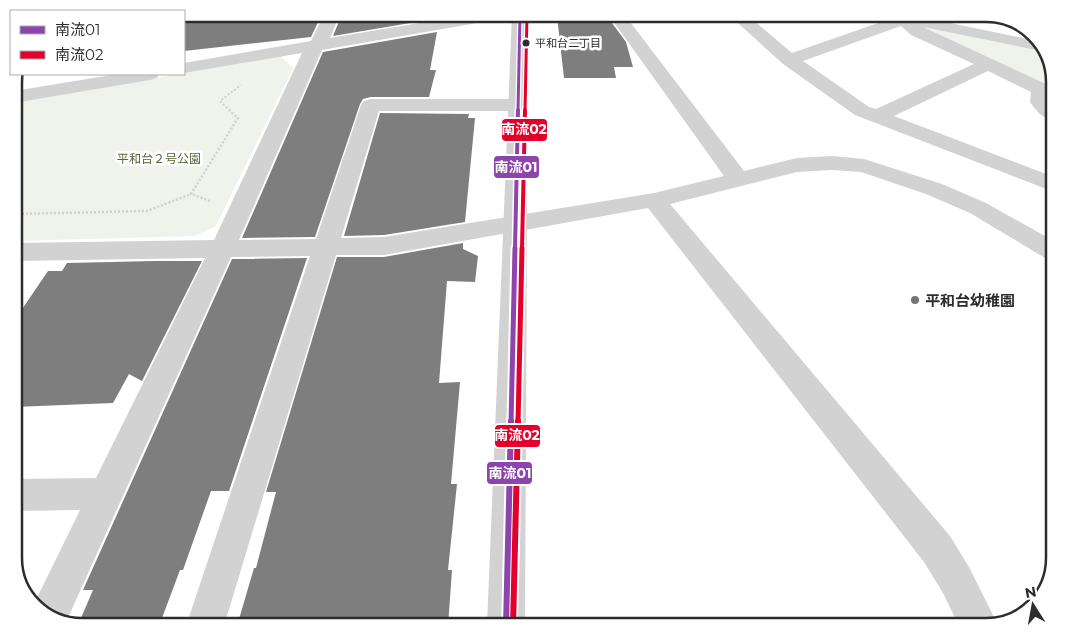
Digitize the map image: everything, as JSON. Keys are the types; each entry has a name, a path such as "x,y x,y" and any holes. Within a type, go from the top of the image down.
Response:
{"street":[{"path":"51,610 328,22"},
{"path":"185,68 453,22"},
{"path":"506,618 520,22"},
{"path":"622,22 738,179"},
{"path":"745,22 789,60 862,111 1045,181"},
{"path":"789,60 896,22"},
{"path":"907,22 916,31 1041,89 1040,102 1045,108"},
{"path":"919,22 1032,45"},
{"path":"875,117 987,65"},
{"path":"23,95 144,75"},
{"path":"208,618 371,105 517,105"},
{"path":"23,252 384,246 654,200 797,165 832,163 864,166 934,189 978,208 1045,247"},
{"path":"654,200 936,549 956,580 975,618"},
{"path":"23,496 106,494"}],"path":[{"path":"23,214 148,211 192,194 238,118 220,101 244,83"},
{"path":"192,194 239,212"}],"green space":[{"path":"926,27 1035,50 1044,70 1045,86 921,29"},
{"name":"平和台２号公園","path":"280,56 293,68 216,226 195,236 23,241 23,101 172,75 185,75 185,73"}],"building":[{"path":"185,22 318,22 311,37 185,51"},
{"path":"339,22 416,22 333,36"},
{"path":"558,22 611,22 626,42 633,67 614,67 616,78 564,78"},
{"path":"437,32 430,70 436,70 429,97 371,97 363,99 360,104 315,237 242,238 323,52"},
{"path":"380,113 469,114 468,118 475,118 465,222 384,235 344,236"},
{"path":"463,243 463,249 478,256 475,282 447,281 439,383 460,382 451,484 457,484 448,570 452,570 449,618 239,618 254,568 256,568 276,492 266,492 337,257 384,257"},
{"path":"307,258 229,491 211,491 183,570 180,570 162,618 81,618 93,590 83,590 232,259"},
{"path":"202,261 142,381 129,374 113,403 23,407 23,308 48,271 62,271 67,263"}],"transit line":[{"name":"南流01","path":"506,618 520,22"},
{"name":"南流02","path":"513,618 527,22"}],"place":[{"name":"平和台二丁目","path":"526,43"},
{"name":"平和台幼稚園","path":"915,300"}]}
